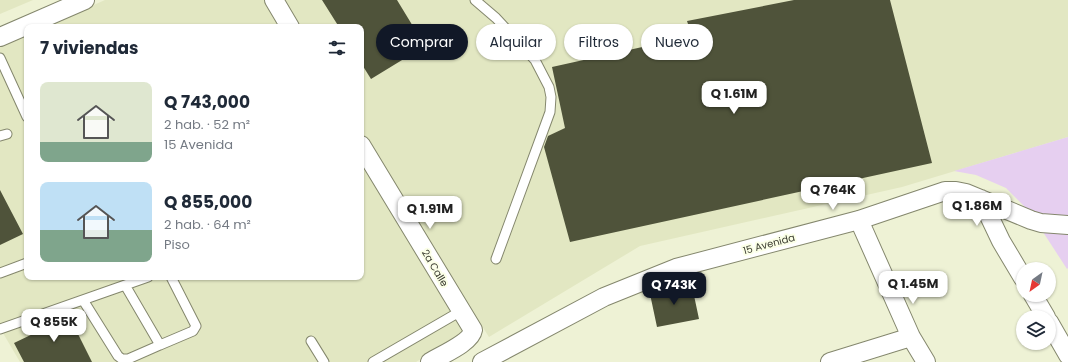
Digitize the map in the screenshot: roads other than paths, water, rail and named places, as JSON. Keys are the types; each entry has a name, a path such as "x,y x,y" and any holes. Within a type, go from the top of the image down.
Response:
{"street":[{"path":"30,24 85,0"},
{"path":"274,0 288,24"},
{"path":"0,37 24,27"},
{"name":"2a Calle","path":"364,150 473,330 468,340 430,362"},
{"name":"15 Avenida","path":"482,362 604,297 676,268 859,220 945,192 956,191 1041,223 1068,224"},
{"path":"981,200 1016,266"},
{"path":"859,220 911,337 926,362"},
{"path":"1056,334 1068,355"},
{"path":"830,362 911,337"}],"lane":[{"path":"475,0 496,18 535,60 549,87 551,97 550,112 496,259"},
{"path":"0,58 24,110"},
{"path":"0,273 24,264"},
{"path":"0,329 139,280"},
{"path":"83,300 118,356 122,359 128,359 193,332 196,326 173,280"},
{"path":"125,285 160,345"},
{"path":"373,362 461,311"},
{"path":"311,341 324,362"}]}
